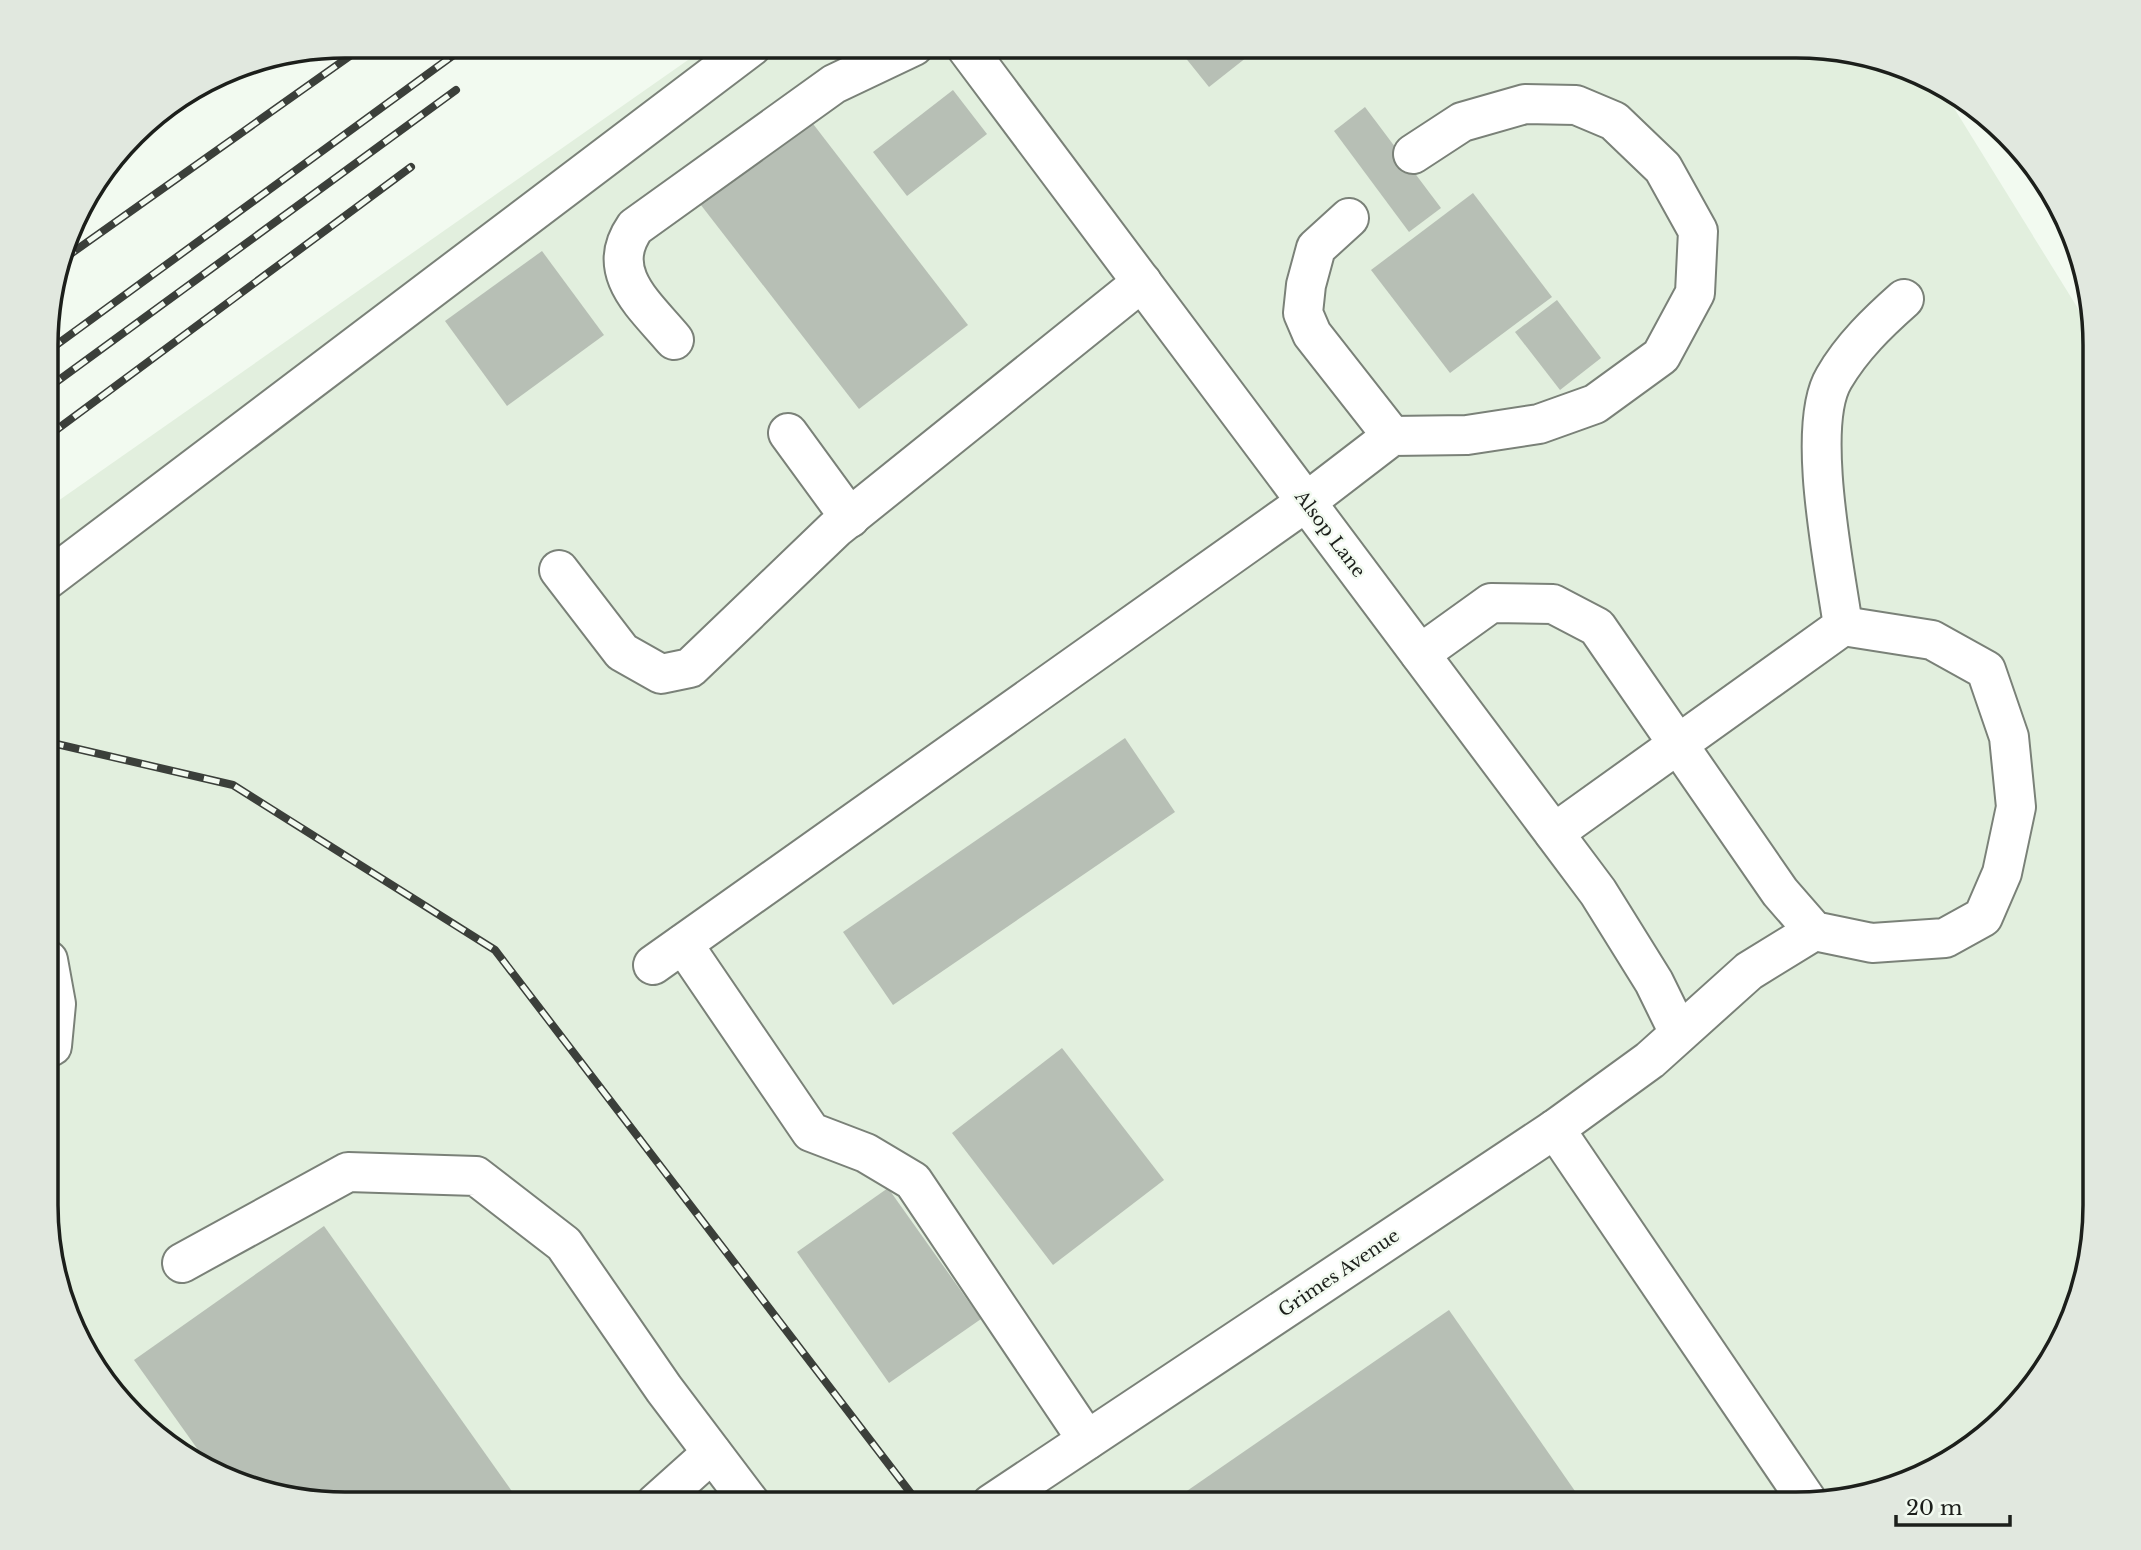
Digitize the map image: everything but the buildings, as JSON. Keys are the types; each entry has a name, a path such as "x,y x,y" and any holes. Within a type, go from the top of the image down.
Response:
{"street":[{"path":"58,571 735,58"},
{"path":"674,340 627,282 622,261 625,242 635,227 834,84 889,58"},
{"name":"Alsop Lane","path":"974,58 1598,892 1640,960 1679,1032"},
{"path":"1087,1440 913,1181 866,1153 811,1132 668,954 1306,502 1392,436 1467,435 1539,424 1595,404 1661,356 1695,293 1698,231 1663,168 1614,121 1576,105 1525,104 1462,122 1413,154"},
{"path":"1349,218 1315,248 1306,285 1303,313 1311,334 1392,436"},
{"path":"559,570 622,652 661,674 690,668 850,518 1142,282"},
{"path":"1843,626 1825,489 1822,418 1832,380 1870,330 1904,299"},
{"path":"788,433 850,518"},
{"path":"1420,654 1492,603 1553,604 1597,626 1678,744 1780,892 1814,931 1872,943 1945,938 1983,917 2002,873 2016,807 2009,737 1986,670 1932,640 1843,626 1678,744 1554,833"},
{"name":"Grimes Avenue","path":"1009,1492 1555,1129 1650,1060 1749,971 1814,931"},
{"path":"1555,1129 1801,1492"},
{"path":"182,1263 348,1171 417,1171 476,1176 564,1244 742,1492"},
{"path":"667,1492 712,1452"}],"shaded area":[{"path":"691,58 1815,58 1852,63 1889,73 1923,87 1951,103 2082,315 2083,1224 2078,1261 2068,1298 2054,1332 2035,1365 2012,1395 1971,1433 1940,1454 1889,1477 1852,1487 1815,1492 326,1492 289,1487 252,1477 218,1463 185,1444 155,1421 129,1395 106,1365 87,1332 73,1298 63,1261 58,1224 58,501"}],"railway":[{"path":"73,252 347,58"},
{"path":"58,344 450,58"},
{"path":"58,381 456,90"},
{"path":"58,429 411,167"},
{"path":"58,744 233,785 495,950 910,1492"}]}
